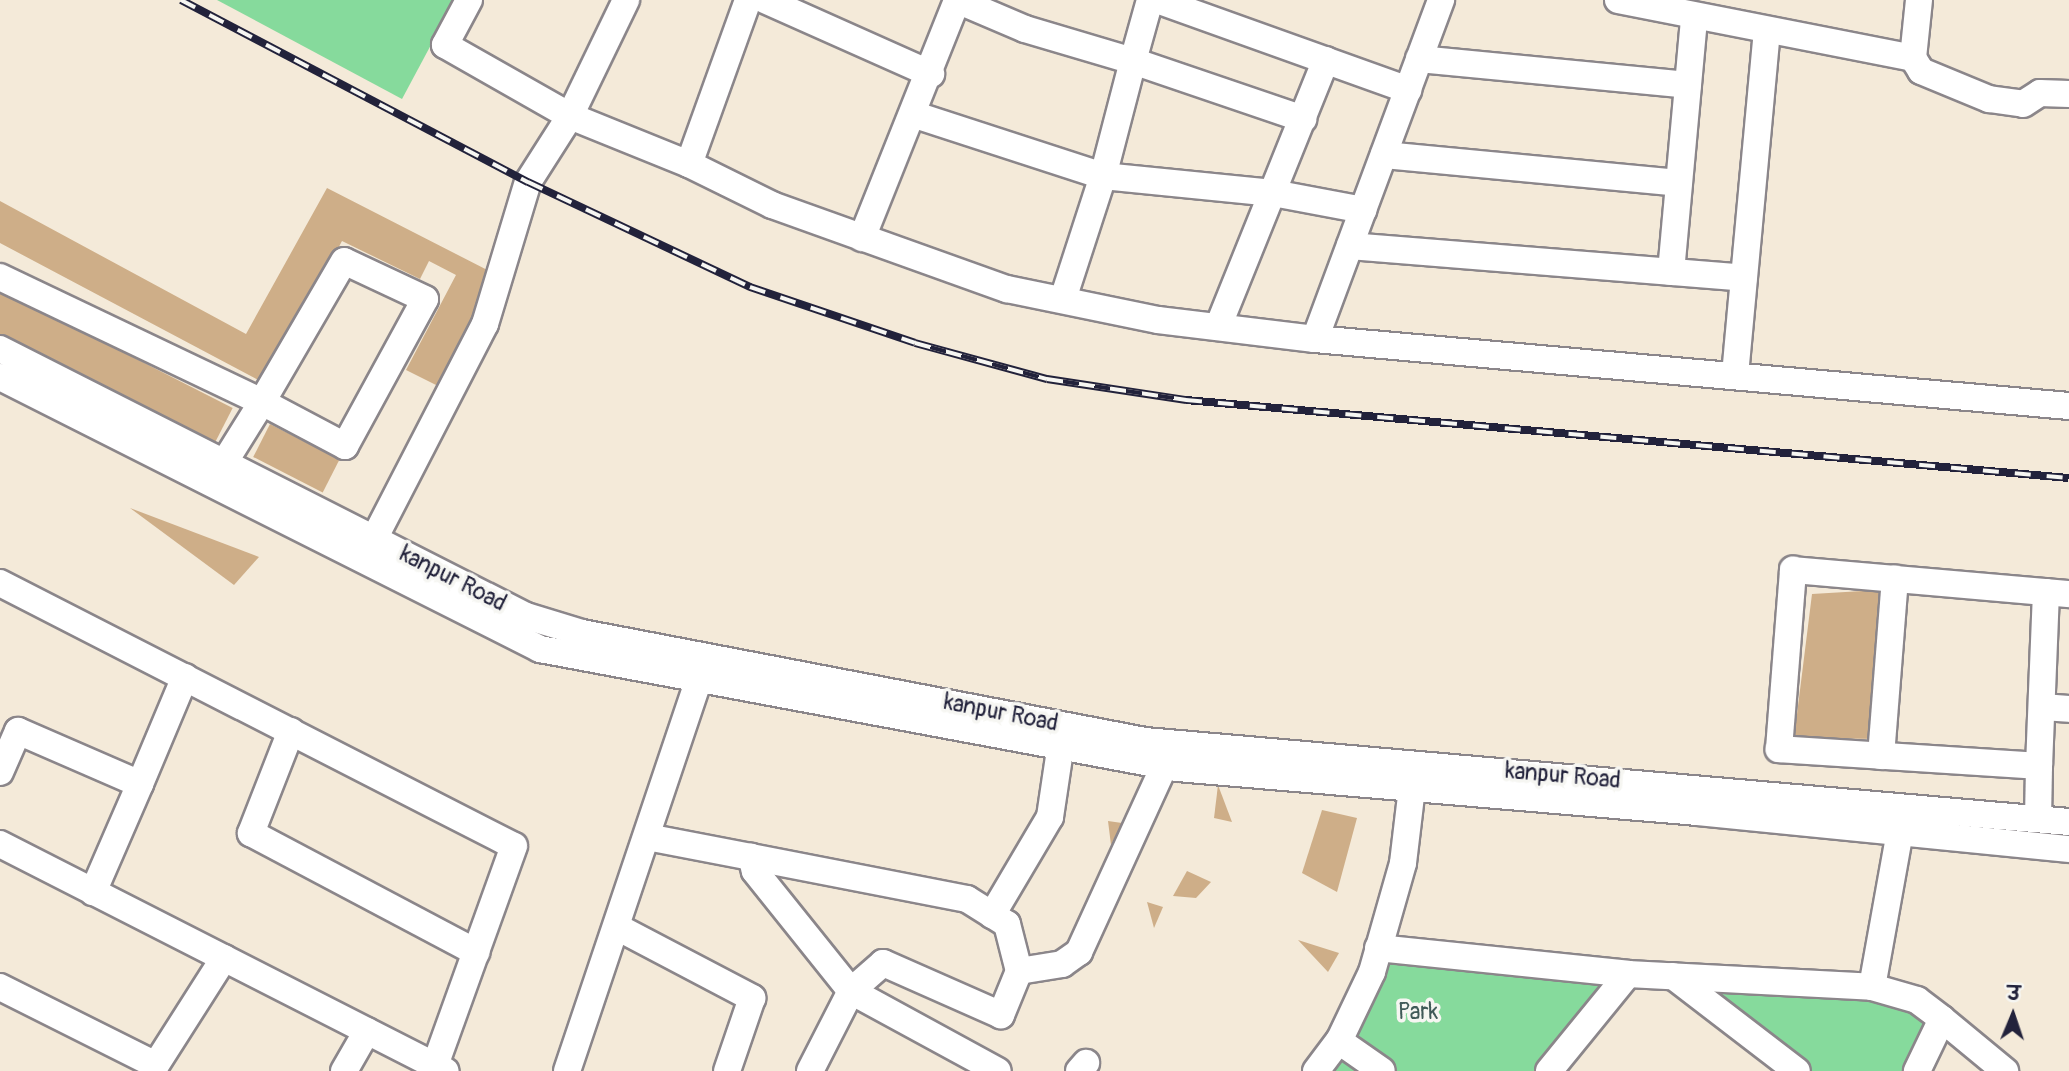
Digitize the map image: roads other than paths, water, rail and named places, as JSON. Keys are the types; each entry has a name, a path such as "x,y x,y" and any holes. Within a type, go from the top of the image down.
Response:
{"street":[{"path":"469,0 445,45 570,116 689,163 772,205 1007,289 1158,320 1315,339 2069,406"},
{"path":"374,538 485,324 528,182 570,116 626,0"},
{"path":"689,163 748,0"},
{"path":"765,0 931,74"},
{"path":"862,238 915,115 957,0 1025,29 1133,61 1303,119"},
{"path":"1063,299 1103,176 1150,0"},
{"path":"1157,0 1408,90"},
{"path":"1315,339 1441,0"},
{"path":"1618,0 1913,58"},
{"path":"1919,0 1913,58 1921,71 1989,99 2023,104 2040,93 2069,94"},
{"path":"1671,272 1694,17"},
{"path":"1735,375 1767,31"},
{"path":"1218,327 1326,60"},
{"path":"1419,60 1688,85"},
{"path":"915,115 1103,176 1273,193 1363,210"},
{"path":"1384,155 1679,183"},
{"path":"1350,246 1744,278"},
{"path":"0,277 262,402 345,446 425,299 344,261 262,402 225,463"},
{"name":"kanpur Road","path":"0,349 526,617 703,668 1323,768"},
{"path":"0,377 540,649 703,668 1060,750 1164,766 1323,768 2069,849"},
{"path":"175,466 191,445"},
{"path":"2038,819 2042,707 2058,593 1793,570 1779,748 2039,766"},
{"path":"1881,756 1895,579"},
{"path":"0,583 514,846 476,952 440,1069 0,844"},
{"path":"567,1071 703,668"},
{"path":"93,892 185,677"},
{"path":"2042,707 2069,709"},
{"path":"0,772 18,731 140,784"},
{"path":"291,732 250,833 476,952"},
{"path":"992,915 1050,817 1060,750"},
{"path":"1019,971 1062,964 1079,952 1164,766"},
{"path":"1315,1071 1339,1041 1378,948 1426,781"},
{"name":"kanpur Road","path":"1426,781 2069,822"},
{"path":"1872,987 1899,832"},
{"path":"647,837 967,898 1007,924 1019,971 1001,1015 883,963 850,992 810,1071"},
{"path":"751,857 755,871 850,992 998,1071"},
{"path":"617,927 752,998 727,1071"},
{"path":"1378,948 1628,974 1872,987 1917,1000 2002,1070"},
{"path":"0,987 154,1068 224,958"},
{"path":"1549,1071 1628,974"},
{"path":"1673,976 1797,1071"},
{"path":"1917,1071 1942,1019"},
{"path":"344,1071 367,1031"},
{"path":"1339,1041 1382,1071"}],"railway":[{"path":"181,0 528,182 750,287 915,343 1047,379 1186,400 2069,478"}],"park label":[{"name":"Park","path":"1418,1012"}]}
